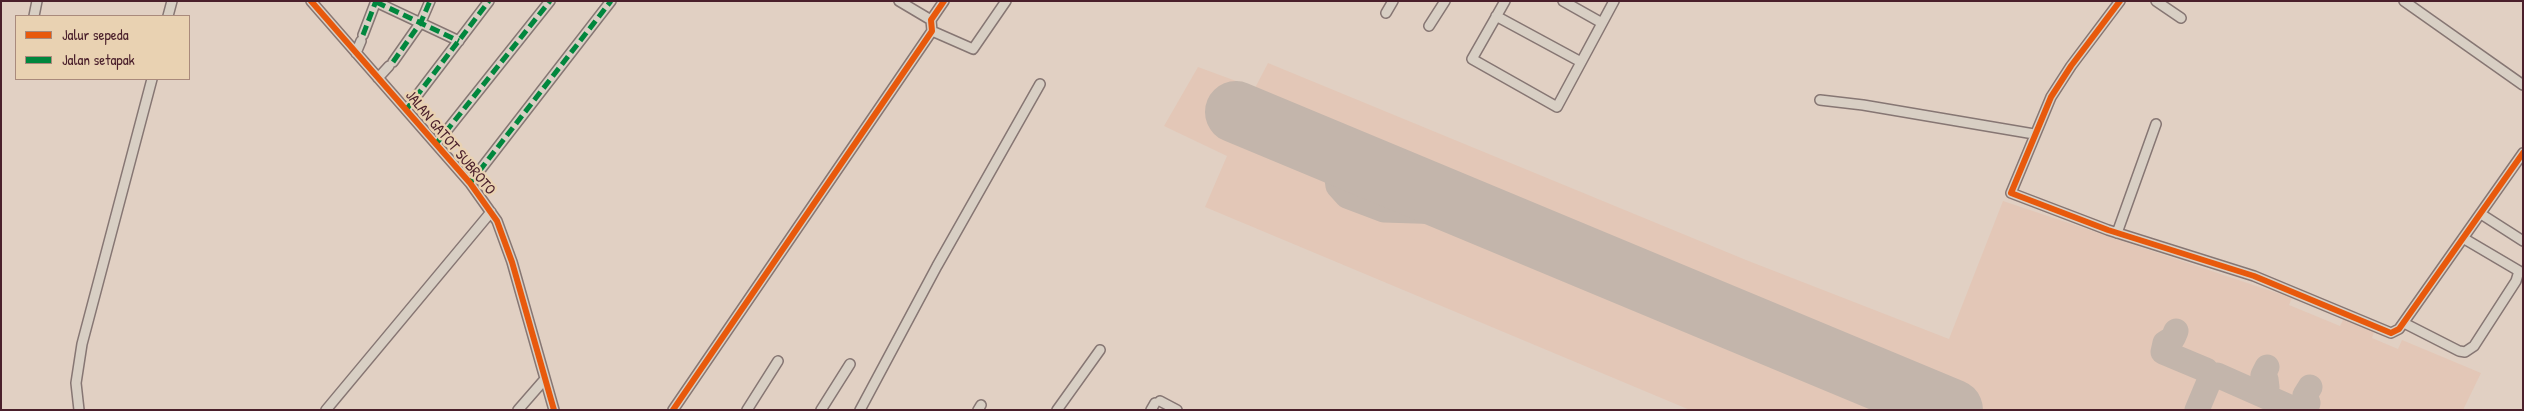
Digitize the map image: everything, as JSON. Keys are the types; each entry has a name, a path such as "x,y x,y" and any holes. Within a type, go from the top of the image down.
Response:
{"street":[{"path":"34,15 37,1"},
{"path":"168,15 172,1"},
{"name":"JALAN GATOT SUBROTO","path":"311,1 470,183 491,212 512,262 554,410"},
{"path":"378,78 391,64 421,22 430,1"},
{"path":"406,110 490,1"},
{"path":"436,144 550,1"},
{"path":"470,183 611,1"},
{"path":"899,1 930,20"},
{"path":"673,410 932,31 930,20 944,1"},
{"path":"932,31 973,49 1006,1"},
{"path":"1386,12 1393,1"},
{"path":"1429,26 1445,1"},
{"path":"1505,1 1472,59 1557,107 1614,1"},
{"path":"1563,1 1602,23"},
{"path":"2120,1 2059,83 2034,134 2011,193 2117,233 2254,276 2391,334 2396,332 2404,323 2523,154"},
{"path":"2156,1 2181,18"},
{"path":"2404,1 2522,82"},
{"path":"356,52 376,2 460,41"},
{"path":"1496,16 1581,62"},
{"path":"79,410 76,383 82,344 152,80"},
{"path":"860,410 942,258 1040,84"},
{"path":"1820,100 1863,105 2034,134"},
{"path":"2117,233 2156,124"},
{"path":"326,410 491,212"},
{"path":"2481,214 2523,241"},
{"path":"2404,323 2459,351 2466,352 2474,346 2516,282 2519,270 2463,238"},
{"path":"1057,410 1100,350"},
{"path":"747,410 778,361"},
{"path":"821,410 850,364"},
{"path":"518,410 545,379"},
{"path":"1155,405 1177,410"}],"shaded area":[{"path":"1268,63 1746,260 1949,339 2003,201 2292,298 2289,305 2340,326 2345,316 2375,329 2372,338 2398,349 2402,340 2481,373 2463,410 1690,410 1205,207 1227,156 1164,126 1198,67 1255,88"}],"taxiway":[{"path":"1344,157 1337,179 1338,186 1347,196 1384,210 1446,212 1492,219"},
{"path":"2176,331 2173,338 2165,343 2163,352 2206,370 2210,379"},
{"path":"2260,393 2267,387 2266,379 2263,375 2267,367"},
{"path":"2197,410 2210,379 2217,375 2296,410"},
{"path":"2306,410 2308,403 2305,395 2310,387"}],"runway":[{"path":"1236,112 1952,410"}],"marked path":[{"path":"363,35 376,1"},
{"path":"393,62 421,22 430,1"},
{"path":"406,110 489,1"},
{"path":"436,144 550,1"},
{"path":"470,183 611,1"},
{"path":"376,2 459,41"}],"cycle path":[{"path":"311,1 470,183 497,221 512,262 554,410"},
{"path":"673,410 932,31 931,20 944,1"},
{"path":"2120,1 2071,66 2051,97 2011,193 2108,230 2254,276 2391,333 2399,329 2523,153"}]}
